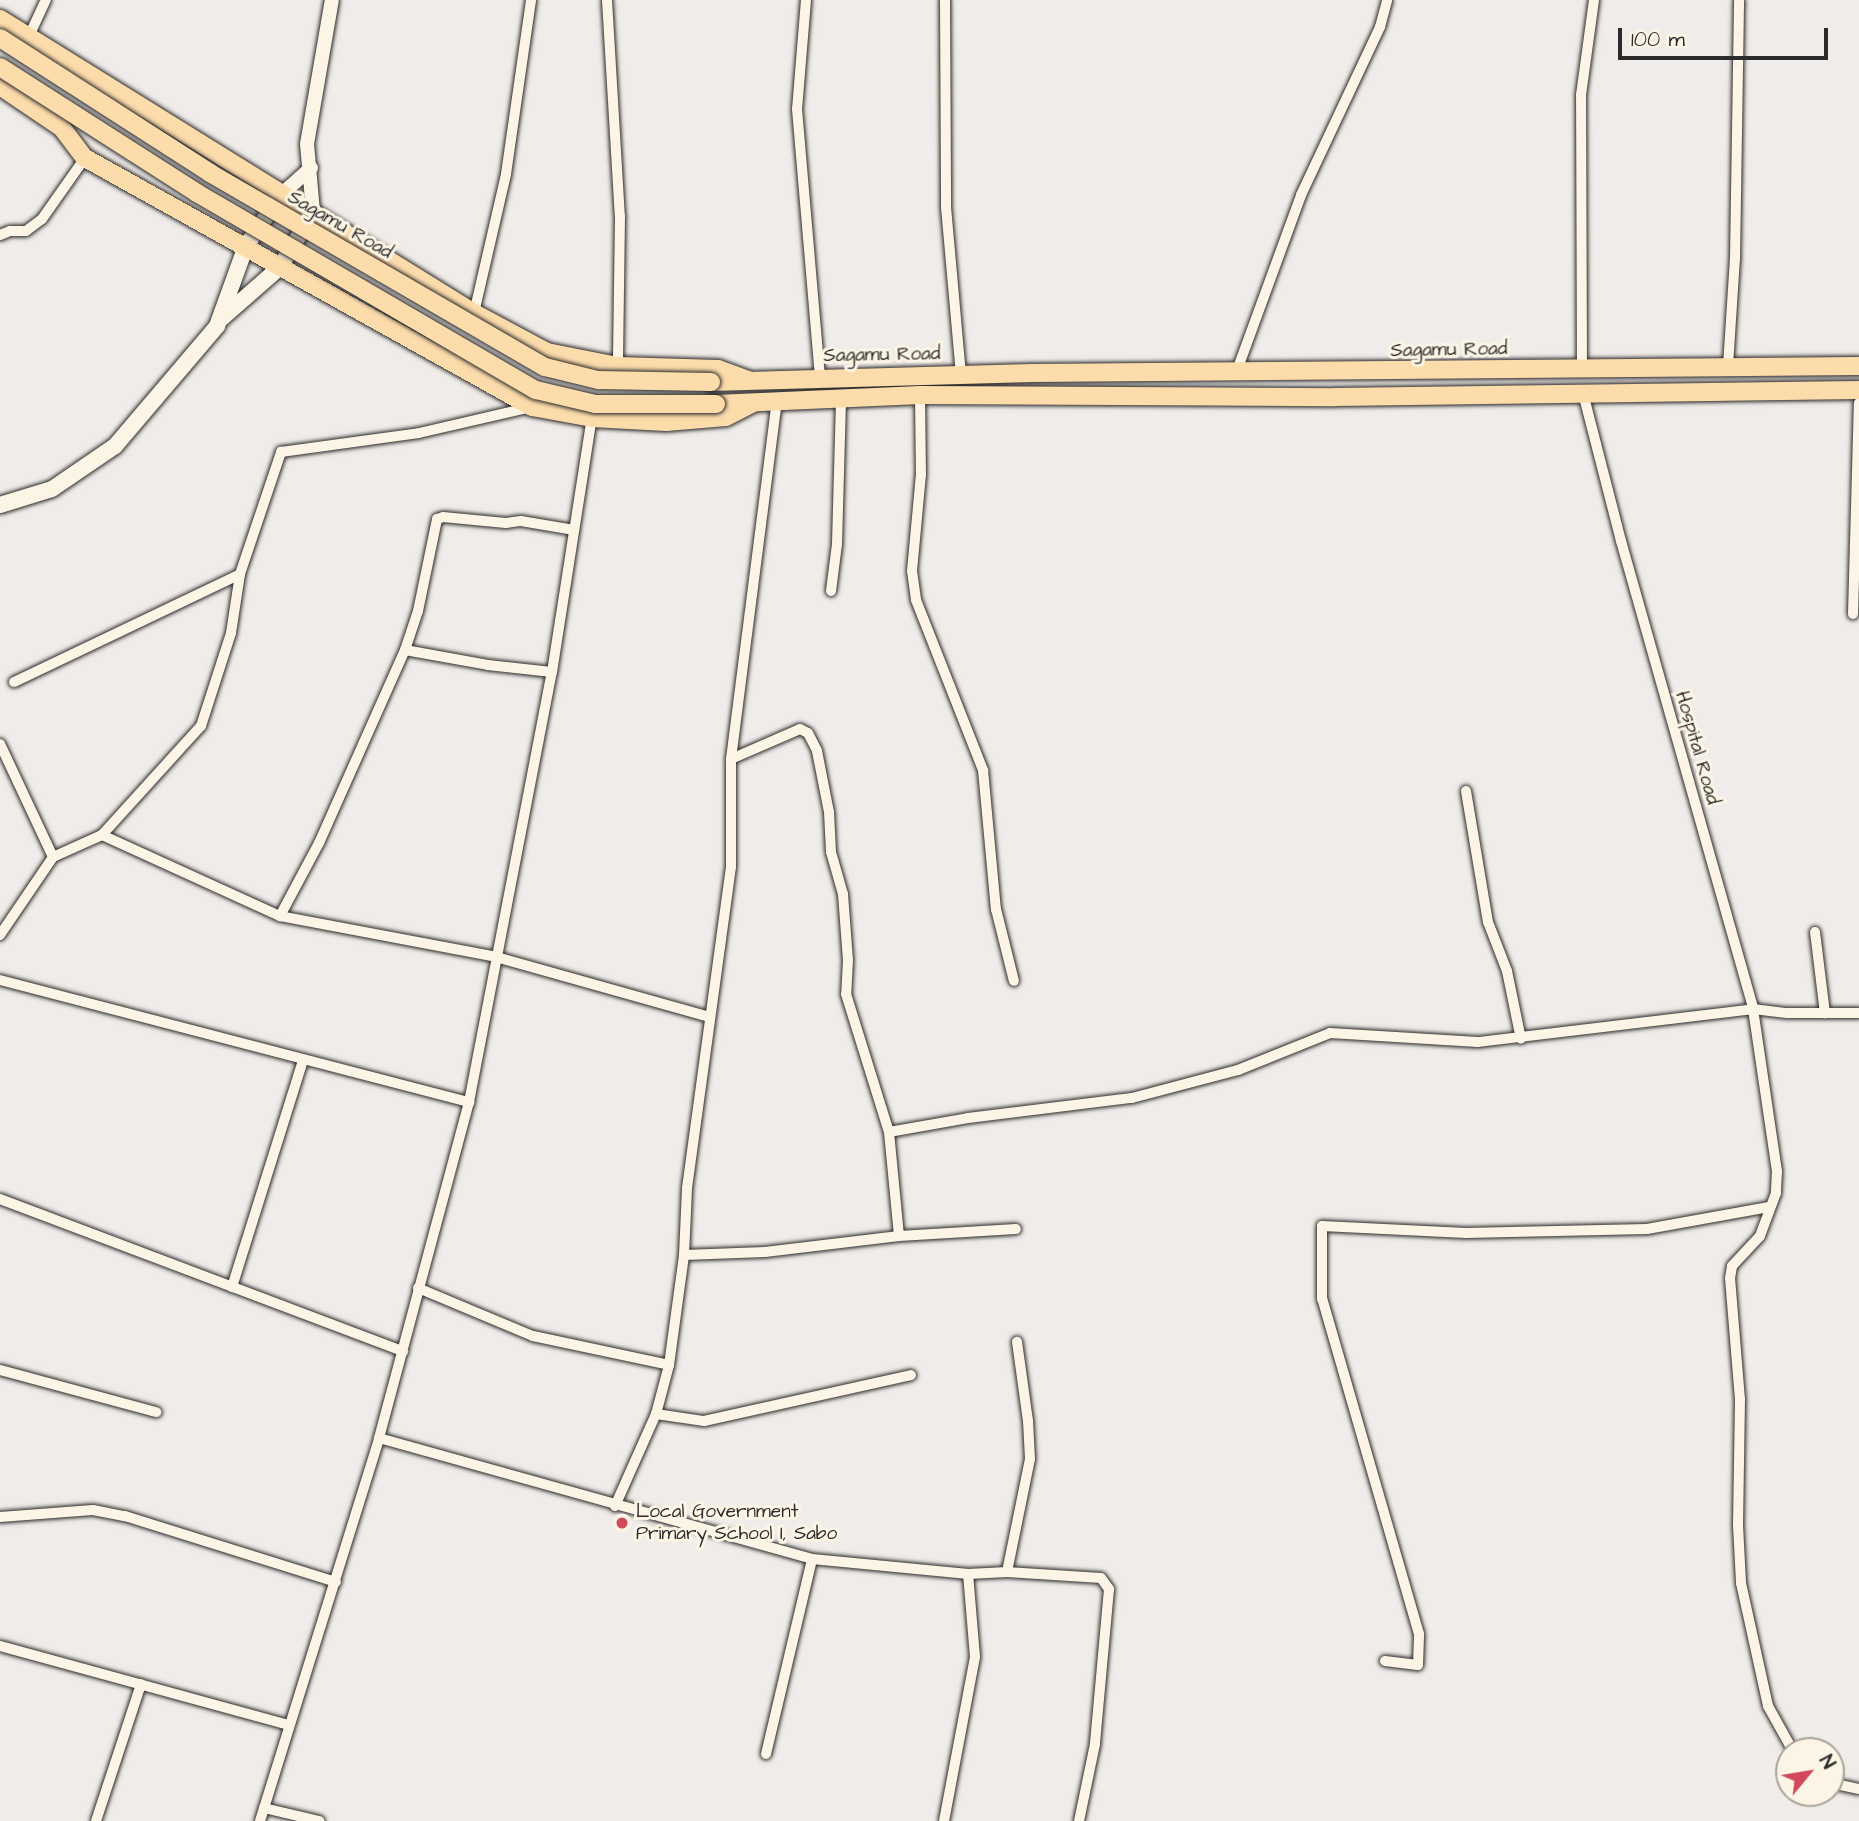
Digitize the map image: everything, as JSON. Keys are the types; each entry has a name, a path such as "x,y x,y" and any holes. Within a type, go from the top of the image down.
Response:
{"main road":[{"path":"0,19 474,313 547,352 618,366 718,369 748,380"},
{"name":"Sagamu Road","path":"0,38 210,173 545,367 598,380 710,382 820,376 961,374 1859,366"},
{"path":"0,67 197,194 536,390 595,404 752,404 920,395 1236,397 1859,390"},
{"path":"0,86 62,128 85,158 532,407 592,418 666,422 726,417 752,404"},
{"path":"220,320 246,246 282,194"},
{"path":"0,505 52,489 115,446 220,320 280,267 313,212"}],"street":[{"path":"29,36 46,0"},
{"path":"313,212 307,144 332,0"},
{"path":"474,313 506,174 531,0"},
{"path":"607,0 620,216 618,366"},
{"path":"806,0 797,109 820,376"},
{"path":"945,0 946,207 961,374"},
{"path":"1236,373 1301,195 1380,27 1387,0"},
{"path":"1582,369 1581,95 1594,0"},
{"path":"1728,366 1735,259 1739,0"},
{"path":"0,235 10,231 26,231 42,219 85,158"},
{"path":"282,194 311,168"},
{"name":"Hospital Road","path":"1583,393 1621,541 1753,1009 1777,1171 1776,1193 1760,1236 1732,1266 1730,1278 1741,1399 1738,1525 1741,1583 1768,1706 1785,1737"},
{"path":"920,395 921,474 912,571 916,600 983,770 996,909 1014,981"},
{"path":"831,591 837,544 841,400"},
{"path":"615,1506 656,1414 669,1364 684,1255 687,1188 731,867 731,759 777,402"},
{"path":"1853,614 1859,403"},
{"path":"0,935 53,857 102,835 201,726 231,633 240,574 281,452 419,433 532,407"},
{"path":"260,1821 379,1438 469,1102 552,672 592,418"},
{"path":"280,916 319,843 405,650 418,611 437,519 443,517 506,523 521,521 574,530"},
{"path":"14,682 240,574"},
{"path":"405,650 488,666 552,672"},
{"path":"731,759 800,729 808,733 817,751 829,812 831,852 843,894 848,960 846,994 889,1132 899,1236"},
{"path":"0,744 53,857"},
{"path":"1466,791 1488,922 1507,971 1521,1039"},
{"path":"102,835 280,916 496,957 709,1017"},
{"path":"1815,932 1825,1013"},
{"path":"0,980 303,1061 469,1102"},
{"path":"889,1132 968,1118 1132,1098 1238,1070 1330,1033 1478,1042 1521,1039 1753,1009 1787,1013 1859,1013"},
{"path":"232,1287 303,1061"},
{"path":"0,1199 403,1351"},
{"path":"1385,1661 1418,1665 1419,1634 1322,1299 1322,1226 1466,1233 1647,1229 1769,1207"},
{"path":"684,1255 765,1252 899,1236 1016,1229"},
{"path":"418,1288 533,1336 669,1364"},
{"path":"1007,1572 1030,1459 1028,1421 1017,1342"},
{"path":"0,1370 156,1412"},
{"path":"656,1414 704,1421 911,1375"},
{"path":"379,1438 812,1559 968,1574 1007,1572 1101,1578 1109,1589 1095,1744 1079,1821 1086,1821"},
{"path":"0,1517 93,1510 125,1516 336,1582"},
{"path":"766,1754 812,1559"},
{"path":"944,1821 975,1657 968,1574"},
{"path":"0,1646 289,1725"},
{"path":"96,1821 141,1684"},
{"path":"264,1808 319,1821"}],"place":[{"name":"Local Government Primary School I, Sabo","path":"622,1523"}]}
